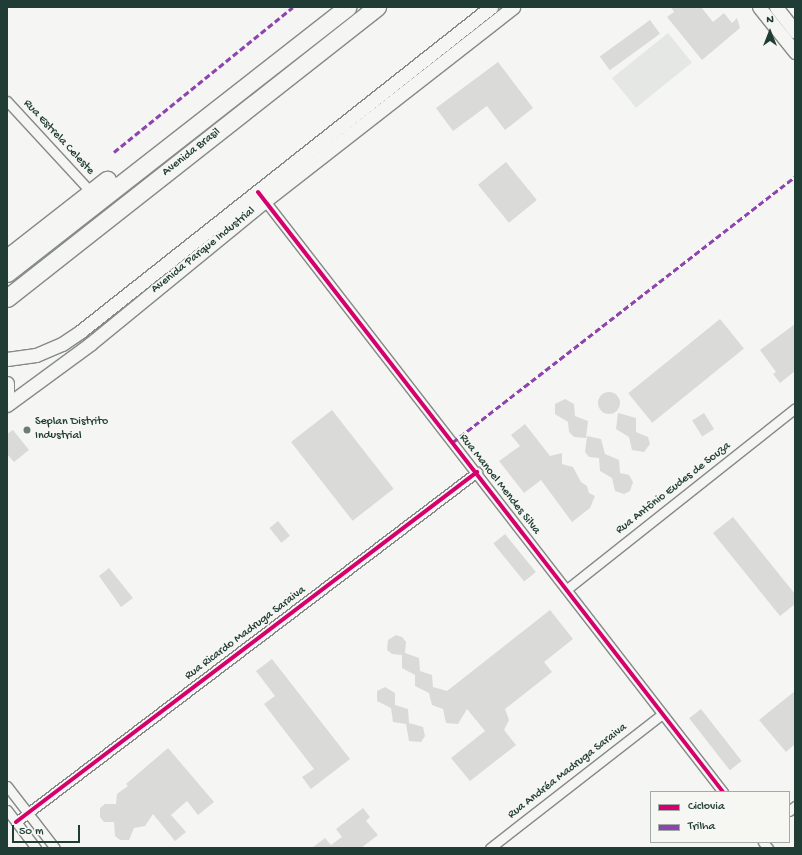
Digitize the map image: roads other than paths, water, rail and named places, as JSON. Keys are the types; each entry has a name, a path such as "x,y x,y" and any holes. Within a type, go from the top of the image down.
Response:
{"highway":[{"name":"Avenida Brasil","path":"7,274 347,7"},
{"name":"Avenida Brasil","path":"7,298 377,7"},
{"path":"7,258 91,192 232,87 275,64"}],"main road":[{"name":"Avenida Parque Industrial","path":"405,84 491,7"},
{"name":"Avenida Parque Industrial","path":"7,359 36,355 62,344 261,196 405,84 514,7"},
{"path":"759,7 795,52"},
{"path":"769,20 778,10 795,31"},
{"name":"Avenida Parque Industrial","path":"7,405 120,319 261,196"},
{"path":"110,308 120,319"},
{"path":"7,383 7,394"}],"street":[{"name":"Rua Estrela Celeste","path":"7,101 91,192"},
{"name":"Rua Manoel Mendes Silva","path":"261,196 477,472 661,715 722,791"},
{"name":"Rua Antônio Eudes de Souza","path":"567,589 795,408"},
{"name":"Rua Ricardo Madruga Saraiva","path":"16,822 477,472"},
{"name":"Rua Andréa Madruga Saraiva","path":"490,848 661,715"},
{"path":"7,786 55,848"},
{"path":"7,810 36,848"}],"place":[{"name":"Seplan Distrito Industrial","path":"27,430"}]}
